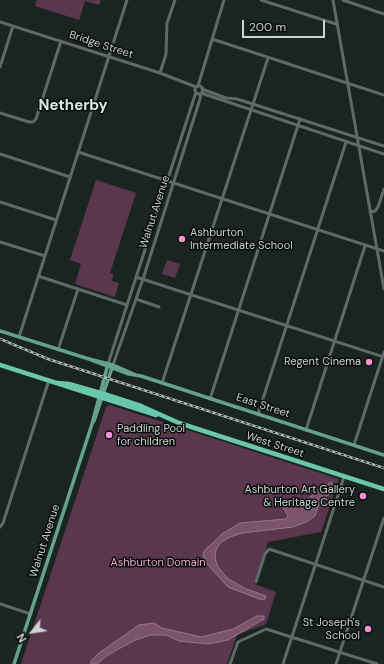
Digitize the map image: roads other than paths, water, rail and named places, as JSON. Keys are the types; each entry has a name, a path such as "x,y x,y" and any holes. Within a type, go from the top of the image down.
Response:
{"highway":[{"name":"West Street","path":"0,365 101,396 141,406 161,416 384,489"}],"main road":[{"name":"East Street","path":"0,331 384,455"},
{"name":"Walnut Avenue","path":"14,664 110,366"}],"street":[{"path":"19,337 127,0"},
{"path":"160,73 166,54 167,24 175,0"},
{"name":"Walnut Avenue","path":"110,366 117,335 196,92 224,0"},
{"path":"261,0 336,24"},
{"path":"333,0 336,24 384,289"},
{"path":"343,0 384,14"},
{"name":"Bridge Street","path":"0,22 160,73 226,98 237,99 384,146"},
{"path":"0,67 13,26"},
{"path":"212,40 384,96"},
{"path":"0,113 29,122 33,122 36,119 61,41"},
{"path":"162,383 268,58"},
{"name":"Walnut Avenue","path":"110,366 124,337 202,89"},
{"path":"196,92 210,98 384,154"},
{"path":"200,99 210,98"},
{"path":"210,399 300,119"},
{"path":"258,414 346,142"},
{"path":"78,152 166,181 199,190 221,200 246,206 317,231 341,236 365,246 384,251"},
{"path":"0,154 70,177"},
{"path":"370,212 376,211 384,189"},
{"path":"0,202 56,220"},
{"path":"0,242 44,256"},
{"path":"306,430 365,246"},
{"path":"38,276 127,305"},
{"path":"136,277 383,357"},
{"path":"58,350 78,289"},
{"path":"136,299 159,307"},
{"path":"117,335 124,337"},
{"path":"354,445 384,352"},
{"path":"0,527 3,523 49,380"},
{"path":"283,664 344,477"},
{"path":"336,664 384,518"},
{"path":"256,582 265,554 269,549 384,587"},
{"path":"0,604 31,614"},
{"path":"230,664 238,642 264,629 292,636 377,664"}],"railway":[{"path":"0,339 48,359 384,468"}],"place":[{"name":"Ashburton Intermediate School","path":"182,239"},
{"name":"Regent Cinema","path":"369,362"},
{"name":"Paddling Pool for children","path":"109,435"},
{"name":"Ashburton Art Gallery & Heritage Centre","path":"363,496"},
{"name":"St Joseph's School","path":"368,629"}],"district":[{"name":"Netherby","path":"73,106"}],"park label":[{"name":"Ashburton Domain","path":"158,563"}]}
